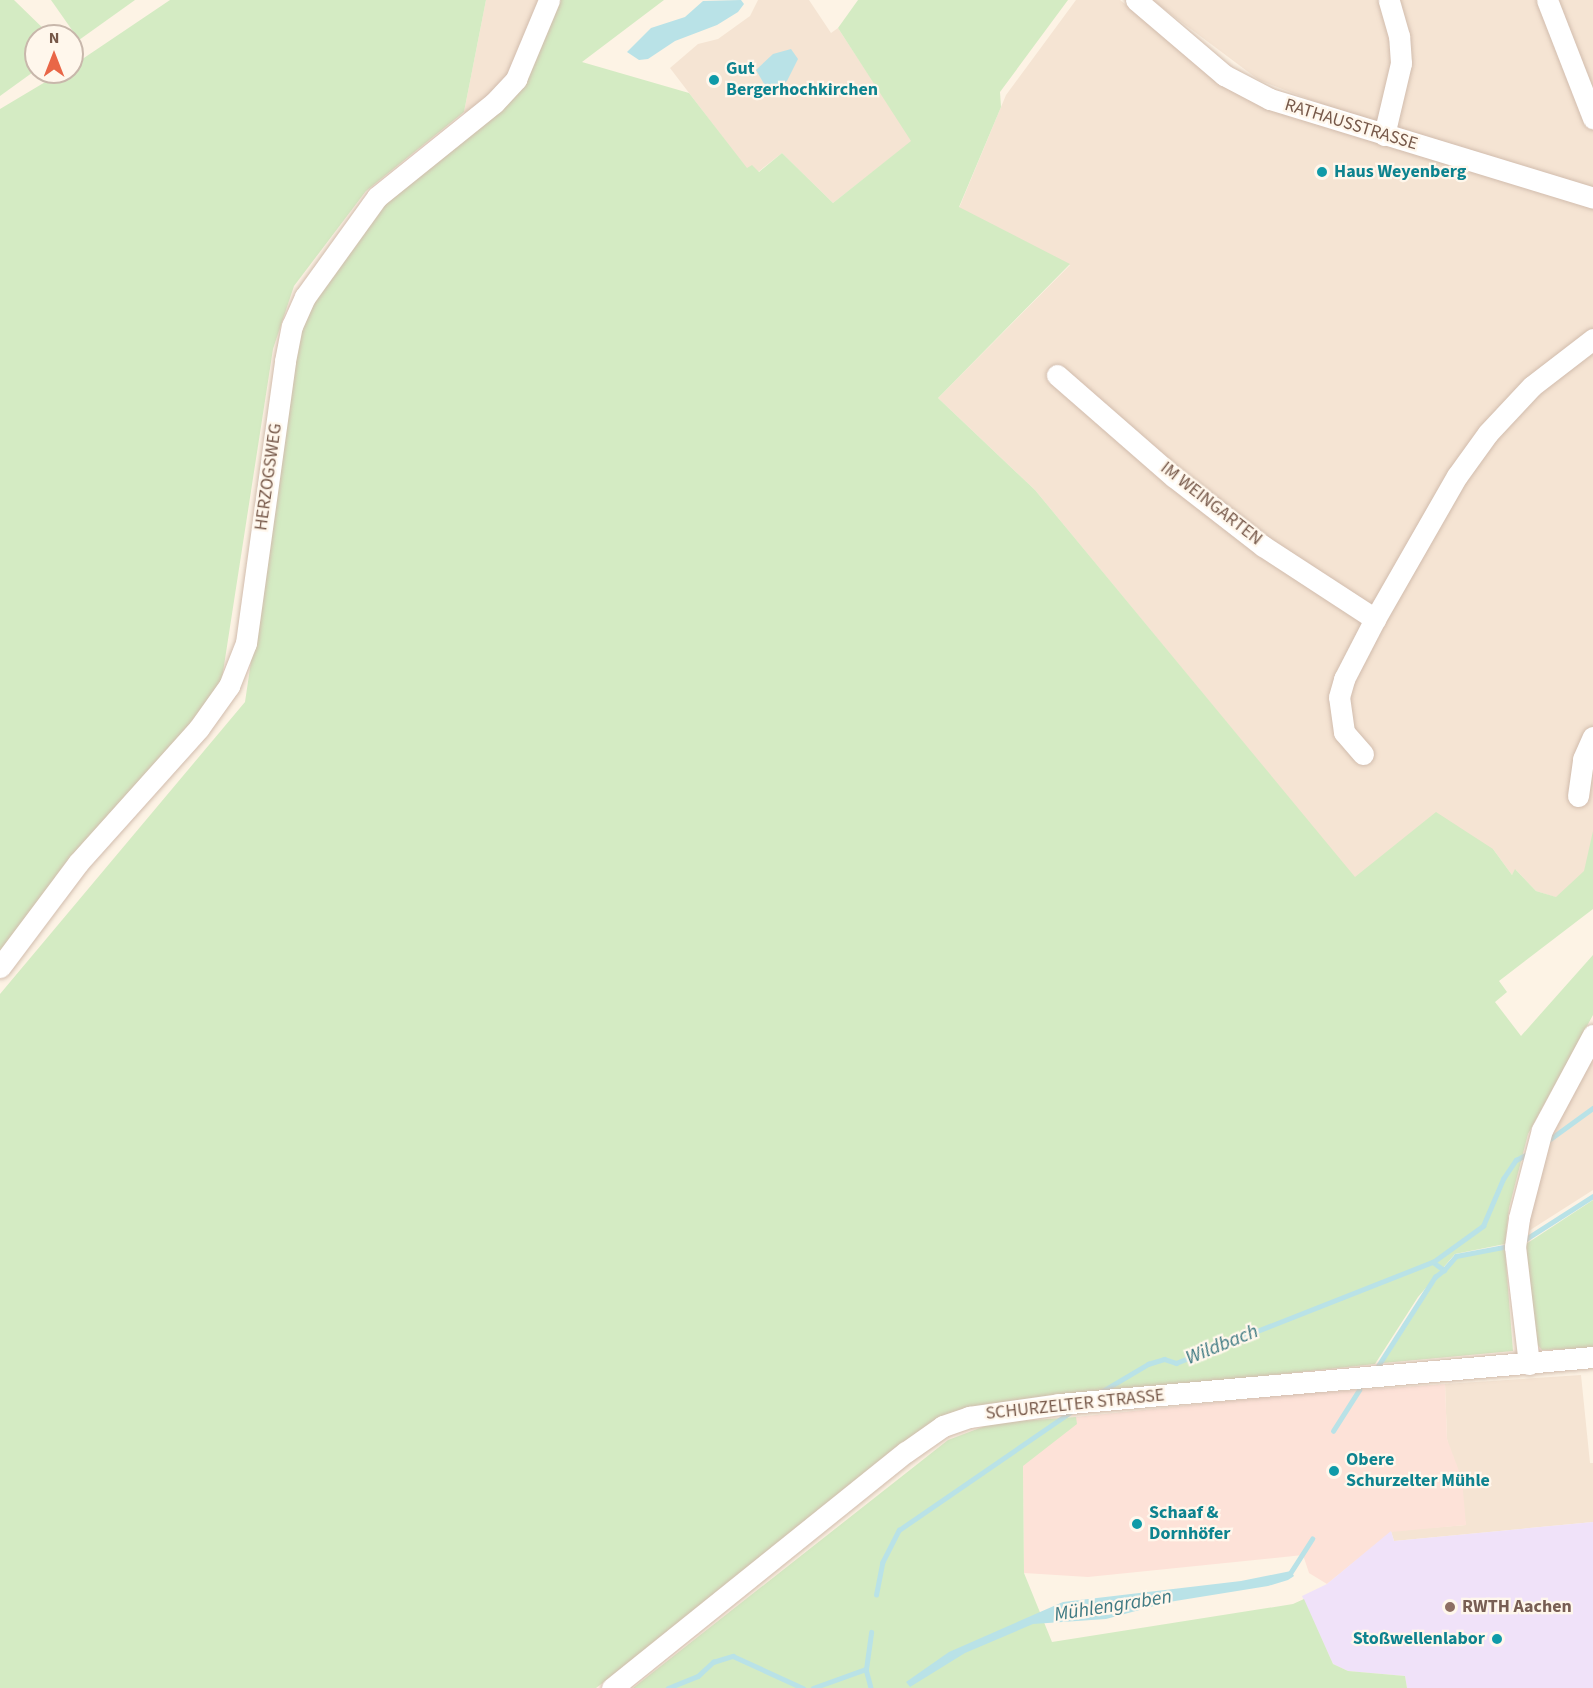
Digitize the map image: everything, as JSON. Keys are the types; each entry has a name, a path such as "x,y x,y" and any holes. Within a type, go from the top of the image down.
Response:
{"street":[{"name":"HERZOGSWEG","path":"0,967 78,862 199,728 229,686 246,643 285,361 292,326 305,297 377,196 494,103 516,78 549,0"},
{"name":"RATHAUSSTRASSE","path":"1136,0 1191,50 1241,85 1294,108 1593,198"},
{"path":"1384,135 1401,63 1399,36 1389,0"},
{"path":"1547,0 1593,118"},
{"path":"1363,754 1344,732 1339,697 1344,679 1375,619 1457,476 1488,433 1532,386 1593,339"},
{"name":"IM WEINGARTEN","path":"1057,375 1174,477 1255,540 1375,619"},
{"path":"1578,796 1583,759 1593,737"},
{"path":"1529,1364 1516,1241 1534,1154 1542,1130 1593,1035"},
{"name":"SCHURZELTER STRASSE","path":"612,1688 943,1426 969,1417 1059,1404 1593,1358"}],"shaded area":[{"path":"486,0 554,0 543,31 474,125 464,112"},
{"path":"758,0 809,0 831,33 838,28 912,141 833,203 782,153 758,172 747,169 670,68 698,44 718,39 750,16"},
{"path":"1076,0 1120,0 1210,71 1593,206 1593,909 1536,891 1516,870 1512,875 1493,849 1355,878 1035,490 938,398 1070,265 959,208 1006,95"},
{"path":"1152,0 1593,0 1593,191 1327,106 1259,80"},
{"path":"1593,1052 1593,1190 1524,1234 1544,1147"},
{"path":"1581,1375 1590,1463 1593,1463 1593,1522 1394,1541 1391,1531 1466,1525 1447,1439 1445,1384"},
{"path":"1445,1384 1447,1439 1462,1479 1466,1525 1391,1532 1327,1584 1309,1573 1303,1555 1088,1577 1024,1573 1023,1465 1076,1424 1076,1417 1286,1395"},
{"name":"RWTH Aachen","path":"1593,1522 1593,1688 1407,1688 1405,1676 1348,1671 1333,1664 1302,1596 1327,1584 1391,1531 1394,1541"}],"green space":[{"path":"0,0 14,0 39,24 24,24 24,79 0,96"},
{"path":"51,0 135,0 84,36 84,24 68,24"},
{"path":"170,0 486,0 464,112 366,191 294,286 273,349 221,685 0,956 0,109 42,84 84,84 84,58"},
{"path":"554,0 664,0 582,62 689,93 747,168 752,165 759,172 782,153 833,203 911,141 838,28 858,0 1068,0 1000,92 1001,107 959,207 1070,264 938,398 1035,490 1355,877 1436,812 1493,849 1512,875 1515,869 1536,891 1556,897 1584,871 1593,831 1593,909 1499,981 1507,992 1495,1002 1521,1036 1593,955 1593,1015 1528,1134 1509,1208 1505,1244 1455,1254 1418,1297 1375,1364 967,1408 596,1688 0,1688 0,994 245,702 298,344 313,286 380,203 520,81"},
{"path":"1593,1200 1593,1348 1542,1350 1536,1343 1526,1244"},
{"path":"1505,1250 1513,1351 1383,1363 1438,1277 1457,1258"},
{"path":"1076,1417 1077,1424 1023,1466 1024,1573 1052,1642 1293,1604 1304,1599 1333,1664 1348,1671 1405,1676 1407,1688 633,1688 948,1440 993,1423"}],"water":[{"path":"741,0 744,4 738,12 717,25 675,41 648,59 639,60 627,52 651,28 685,17 703,1"},
{"path":"791,49 798,59 787,81 778,89 767,89 756,70 773,54"},
{"path":"1291,1571 1294,1576 1288,1580 1268,1586 1169,1602 1106,1619 1033,1624 965,1653 910,1687 906,1682 949,1652 1063,1602 1241,1581"}],"waterway":[{"name":"Mühlengraben","path":"1546,1142 1593,1108"},
{"name":"Wildbach","path":"1101,1392 1148,1364 1164,1359 1176,1363 1433,1262 1483,1226 1503,1179 1516,1160 1529,1153"},
{"name":"Wildbach","path":"1523,1241 1593,1196"},
{"name":"Wildbach","path":"1433,1262 1444,1270 1456,1256 1509,1246"},
{"path":"1378,1366 1435,1277 1444,1270"},
{"path":"1333,1431 1359,1390"},
{"name":"Wildbach","path":"876,1595 882,1563 899,1530 1072,1411"},
{"name":"Mühlengraben","path":"1289,1575 1312,1539"},
{"name":"Wildbach","path":"813,1688 866,1669 871,1632"},
{"name":"Wildbach","path":"668,1688 698,1676 713,1662 733,1656 803,1688"},
{"path":"866,1669 871,1688"}],"place":[{"name":"Gut Bergerhochkirchen","path":"714,80"},
{"name":"Haus Weyenberg","path":"1322,172"},
{"name":"Obere Schurzelter Mühle","path":"1334,1471"},
{"name":"Schaaf & Dornhöfer","path":"1137,1524"},
{"name":"RWTH Aachen","path":"1450,1607"},
{"name":"Stoßwellenlabor","path":"1497,1639"}]}
